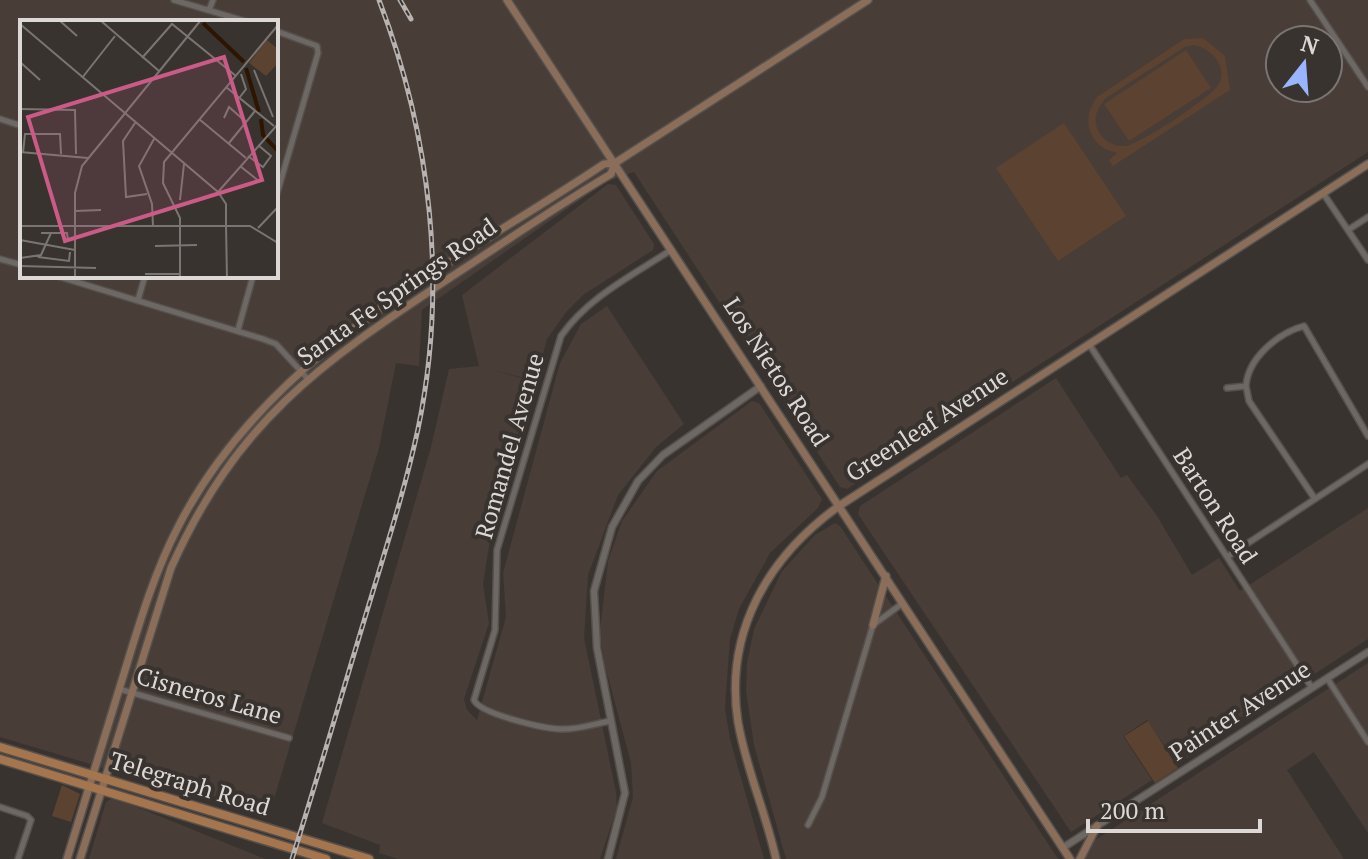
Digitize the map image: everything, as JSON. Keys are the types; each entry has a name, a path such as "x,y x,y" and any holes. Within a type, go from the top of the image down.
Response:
{"main road":[{"name":"Los Nietos Road","path":"507,0 1064,847"},
{"name":"Santa Fe Springs Road","path":"67,859 157,573 188,508 220,457 252,417 299,370 366,319 604,164 615,163 868,0"},
{"name":"Santa Fe Springs Road","path":"80,859 158,602 193,521 244,445 307,378 357,339 611,174 615,163"},
{"name":"Greenleaf Avenue","path":"776,859 739,725 735,685 739,649 756,596 775,565 800,536 839,506 1368,164"},
{"path":"541,205 546,214"},
{"path":"873,625 886,576"},
{"name":"Telegraph Road","path":"0,747 369,859"},
{"name":"Telegraph Road","path":"0,759 326,859"},
{"path":"1080,859 1097,826"},
{"path":"1064,847 1070,859"}],"street":[{"path":"174,0 242,20"},
{"path":"209,10 213,0"},
{"path":"1310,0 1368,87"},
{"path":"278,32 308,40 317,46 318,53 278,190"},
{"path":"0,119 20,125"},
{"path":"1322,193 1368,260"},
{"path":"1348,230 1368,217"},
{"name":"Romandel Avenue","path":"610,721 565,730 547,728 476,705 476,692 495,630 497,550 561,336 573,319 595,300 672,249"},
{"path":"0,259 20,264"},
{"path":"64,278 276,344 307,378"},
{"path":"138,300 144,278"},
{"path":"238,330 252,278"},
{"path":"1315,499 1249,401 1246,386 1252,364 1259,354 1301,326 1306,328 1368,436"},
{"name":"Barton Road","path":"1089,344 1312,688"},
{"path":"608,859 625,793 597,648 594,591 612,527 638,481 663,455 761,386"},
{"path":"1227,388 1246,386"},
{"path":"1227,557 1368,464"},
{"path":"808,825 822,797 873,625 903,602"},
{"name":"Painter Avenue","path":"1064,847 1368,652"},
{"path":"1327,678 1368,742"},
{"name":"Cisneros Lane","path":"119,689 289,738"},
{"path":"0,807 30,818 31,827 18,859"}],"shaded area":[{"path":"0,0 1368,0 1368,152 847,489 840,487 634,172 607,181 422,310 419,366 396,363 379,448 271,809 157,784 0,737"},
{"path":"1203,38 1225,56 1230,90 1113,166 1109,160 1117,153 1107,150 1094,139 1088,123 1097,97 1184,39","holes":["1185,47 1201,47 1214,56 1221,69 1219,83 1214,90 1171,122 1133,144 1117,146 1104,138 1099,132 1096,118 1106,98"]},
{"path":"1186,50 1211,88 1129,141 1104,104"},
{"path":"1064,123 1126,216 1058,261 996,168"},
{"path":"608,184 616,185 654,244 653,250 583,295 567,311 547,339 536,381 490,369 535,382 489,546 483,584 489,623 464,699 467,710 477,720 506,617 503,573 560,363 581,324 607,306 684,424 656,447 618,495 588,575 584,638 617,808 600,859 398,859 379,853 380,845 322,823 431,447 449,369 479,366 462,295"},
{"path":"1056,378 1121,478 1127,475 1157,516 1192,575 1219,558 1240,591 1368,508 1368,639 1177,764 1147,720 1123,736 1152,780 1071,832 858,514 860,506"},
{"path":"752,401 759,403 822,499 818,508 770,553 739,609 730,639 725,708 730,739 764,859 616,859 633,797 631,763 604,662 600,631 608,561 622,521 657,471"},
{"path":"835,523 840,526 1058,859 786,859 754,745 746,691 747,663 754,629 782,571 815,535"},
{"path":"1368,663 1368,833 1314,752 1287,770 1344,859 1085,859 1092,842"},
{"path":"1148,721 1178,768 1155,783 1124,736"},
{"path":"62,785 80,794 71,822 52,816"},
{"path":"111,799 265,859 89,859 106,802"}],"railway":[{"path":"292,859 400,501 418,429 427,375 433,266 429,212 411,104 379,0"},
{"path":"400,0 411,19"}]}
